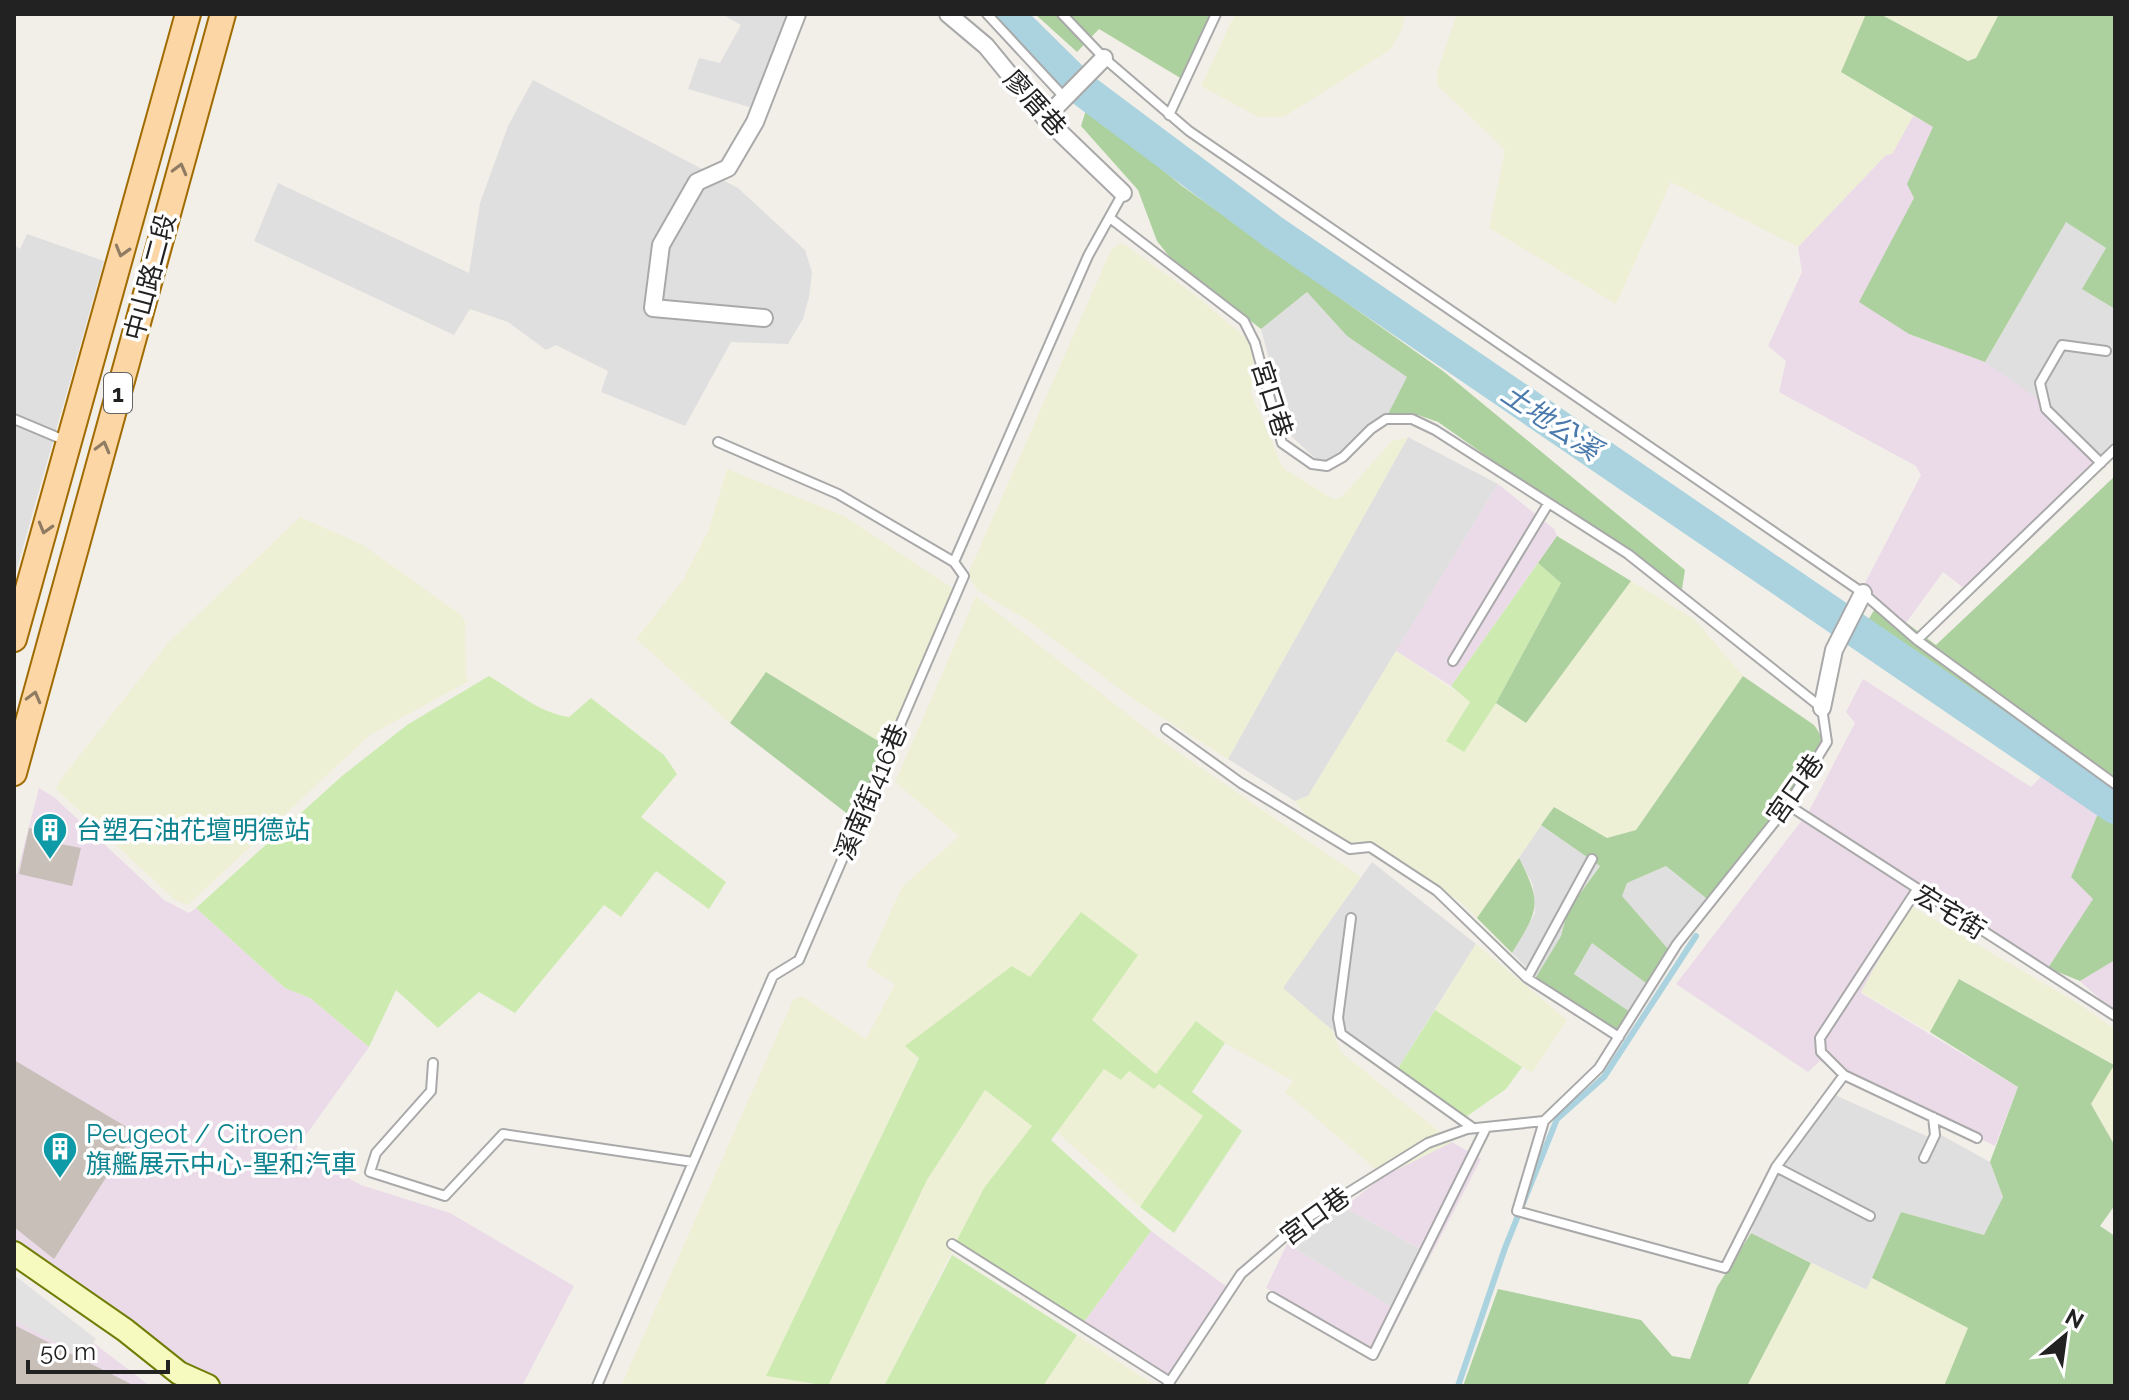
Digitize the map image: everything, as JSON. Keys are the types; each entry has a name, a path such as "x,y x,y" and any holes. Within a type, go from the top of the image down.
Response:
{"main road":[{"name":"中山路二段","path":"14,639 188,14"},
{"name":"中山路二段","path":"14,773 223,14"}],"street":[{"path":"764,318 653,308 661,245 697,182 728,168 755,122 797,14"},
{"name":"廖厝巷","path":"948,14 986,46 1045,118 1123,193"},
{"path":"1045,118 1099,62"},
{"path":"1822,708 1834,650 1863,593"},
{"path":"14,1253 125,1330 179,1373 208,1386"}],"lane":[{"path":"987,14 1064,97"},
{"path":"1062,14 1099,62 1169,115 1863,593 1917,640 2115,784"},
{"path":"1169,115 1216,14"},
{"name":"溪南街416巷","path":"597,1386 773,976 799,960 964,576 954,562 1088,256 1123,193"},
{"name":"宮口巷","path":"1110,218 1244,321 1255,343 1282,443 1312,464 1327,466 1343,457 1386,419 1412,419 1435,430 1628,554 1822,708 1827,742 1788,805 1677,944 1599,1068 1544,1121 1473,1129 1428,1143 1304,1220 1241,1274 1168,1384"},
{"path":"2101,463 2046,409 2040,383 2062,345 2106,351"},
{"path":"14,419 69,442"},
{"path":"718,442 838,494 954,562"},
{"path":"1917,640 2115,449"},
{"path":"1453,661 1548,504"},
{"path":"1166,729 1241,783 1350,849 1370,847 1437,891 1527,978 1619,1037"},
{"name":"宏宅街","path":"1788,805 1916,891 2115,1016"},
{"path":"1527,978 1592,859"},
{"path":"1916,891 1820,1038 1821,1052 1844,1075 1977,1138"},
{"path":"1351,918 1338,1018 1341,1034 1473,1129"},
{"path":"433,1063 431,1091 376,1153 370,1172 445,1196 503,1134 693,1162"},
{"path":"1544,1121 1517,1211 1725,1268 1776,1167 1844,1075"},
{"path":"1924,1158 1935,1135 1933,1117"},
{"path":"1272,1297 1373,1355 1486,1128"},
{"path":"1776,1167 1870,1216"},
{"path":"952,1244 1168,1384"}],"shaded area":[{"path":"722,14 793,14 756,109 688,89 699,58 720,63 741,25"},
{"path":"533,80 738,188 805,250 812,272 809,297 803,319 788,344 731,342 685,426 601,392 608,371 556,345 546,350 508,322 470,309 454,335 254,241 278,183 469,273 480,203 508,126"},
{"path":"1913,116 1934,127 1908,184 1914,197 1909,334 1985,362 2041,401 2099,465 1969,592 1943,572 1906,623 1862,589 1921,475 1916,466 1779,392 1786,361 1768,346 1802,272 1798,247 1886,154 1892,154"},
{"path":"2066,221 2106,248 2083,289 2115,309 2115,449 2099,465 1985,362"},
{"path":"27,234 104,261 14,579 14,245 20,249"},
{"path":"1307,292 1347,336 1408,377 1386,418 1347,462 1338,465 1318,461 1289,434 1261,329"},
{"path":"1408,437 1498,484 1308,796 1295,801 1228,759"},
{"path":"1498,484 1554,529 1557,536 1451,686 1396,651"},
{"path":"1863,679 2031,787 2048,769 2100,809 2071,877 2094,898 2048,968 1915,893 1861,993 2018,1087 1995,1146 1820,1061 1808,1072 1676,984 1809,811 1855,723 1846,712"},
{"path":"39,788 55,798 164,900 189,913 196,908 285,988 310,998 369,1047 296,1149 361,1185 450,1213 574,1286 522,1386 219,1386 206,1380 14,1242 14,884"},
{"path":"1541,825 1600,865 1568,910 1561,936 1536,977 1512,953 1535,913 1533,885 1519,858"},
{"path":"1372,862 1476,944 1395,1073 1332,1030 1282,988"},
{"path":"1666,866 1711,902 1675,957 1621,896 1627,883"},
{"path":"1592,943 1654,989 1636,1016 1574,974"},
{"path":"2115,960 2115,1013 2080,981"},
{"path":"1835,1095 1933,1139 1936,1132 1990,1162 2003,1197 1984,1235 1901,1212 1867,1290 1751,1233 1767,1179"},
{"path":"1452,1142 1481,1159 1431,1255 1344,1207 1384,1176"},
{"path":"1344,1207 1431,1255 1401,1313 1287,1244"},
{"path":"1151,1231 1227,1287 1176,1381 1081,1326"},
{"path":"1287,1244 1401,1313 1386,1342 1371,1349 1266,1288"},
{"path":"14,1275 96,1339 82,1357 14,1320"},
{"path":"14,1282 150,1386 14,1386"}],"green space":[{"path":"1035,14 1214,14 1182,79 1099,29 1077,52"},
{"path":"1235,14 1405,14 1402,29 1390,50 1284,117 1258,117 1201,86"},
{"path":"1457,14 1866,14 1842,72 1913,116 1892,154 1886,155 1798,247 1671,182 1616,304 1489,228 1505,150 1437,85 1437,72"},
{"path":"1866,14 1880,14 1968,61 1976,58 1999,14 2115,14 2115,309 2082,289 2106,248 2066,222 1985,362 1909,334 1859,302 1914,198 1907,184 1933,127 1841,72"},
{"path":"1880,14 1999,14 1976,58 1968,61"},
{"path":"1087,107 1182,186 1443,371 1685,570 1682,589 1643,566 1438,422 1418,415 1386,418 1407,377 1347,336 1307,292 1261,329 1172,260 1157,241 1138,190 1081,126"},
{"path":"1124,244 1195,295 1251,342 1254,353 1251,393 1283,468 1333,499 1341,498 1392,441 1408,437 1228,759 1136,701 1030,622 977,590 968,574 1111,250"},
{"path":"727,469 844,516 955,590 891,749 766,672 730,723 636,639 683,580 709,529"},
{"path":"2115,476 2115,960 2080,981 2048,968 2093,899 2071,877 2100,809 1864,627 1879,602 1936,645"},
{"path":"300,517 363,545 461,615 465,621 466,677 469,681 370,735 188,905 175,900 56,789 168,643"},
{"path":"1557,536 1631,581 1526,723 1496,703 1561,583 1538,563"},
{"path":"1538,563 1561,583 1496,703 1464,752 1446,741 1470,702 1451,686"},
{"path":"1631,581 1694,619 1743,676 1636,830 1607,838 1554,807 1477,918 1462,903 1379,846 1366,841 1344,843 1310,821 1295,801 1308,796 1396,651 1470,701 1447,741 1464,752 1496,703 1526,723"},
{"path":"976,596 1166,744 1361,877 1283,988 1332,1030 1341,1052 1452,1142 1384,1176 1285,1092 1293,1081 1225,1043 1197,1021 1156,1074 1092,1019 1081,912 1030,977 905,1046 919,1057 766,1376 826,1386 621,1386 793,1000 802,996 866,1039 895,984 866,966 902,887 959,836 895,782"},
{"path":"766,672 891,749 858,822 730,723"},
{"path":"489,676 537,706 558,715 569,717 591,698 664,755 677,774 641,817 726,882 709,909 656,871 621,917 604,905 515,1013 479,992 438,1028 396,990 369,1047 310,998 285,988 196,908 342,776 407,725"},
{"path":"1743,676 1814,725 1823,744 1819,762 1776,826 1711,902 1666,866 1627,883 1622,896 1675,957 1654,989 1592,943 1574,974 1636,1016 1629,1028 1618,1034 1566,1006 1536,977 1561,936 1568,910 1600,866 1541,825 1554,807 1607,838 1636,830"},
{"path":"1519,858 1532,887 1534,907 1512,953 1477,918"},
{"path":"1909,905 2076,1002 2115,1029 2115,1146 2091,1104 2113,1064 1960,979 1930,1032 1861,992"},
{"path":"1081,912 1138,955 1092,1020 1156,1074 1196,1021 1225,1043 1192,1092 1242,1131 1174,1233 1140,1207 1203,1116 1159,1084 1154,1089 1129,1071 1121,1080 1104,1069 1051,1140 1151,1231 1081,1326 954,1246 984,1188 1032,1126 985,1090 927,1180 828,1386 766,1376 919,1058 905,1046 1012,966 1030,977"},
{"path":"1476,944 1567,1020 1532,1073 1435,1010"},
{"path":"1959,979 2114,1065 2091,1104 2115,1146 2115,1205 2100,1226 2115,1236 2115,1386 1944,1386 1968,1328 1872,1278 1901,1212 1984,1235 2003,1197 1990,1162 2018,1087 1930,1032"},
{"path":"1435,1010 1522,1067 1506,1089 1460,1121 1395,1073"},
{"path":"1104,1069 1129,1070 1154,1088 1158,1084 1204,1116 1140,1207 1056,1131"},
{"path":"985,1090 1032,1126 984,1188 884,1386 828,1386 927,1180"},
{"path":"1751,1233 1811,1263 1747,1386 1463,1386 1498,1289 1641,1320 1672,1356 1690,1359 1717,1287"},
{"path":"952,1255 1077,1335 1043,1386 884,1386"},
{"path":"1811,1263 1866,1290 1872,1278 1969,1328 1944,1386 1747,1386"},
{"path":"1077,1335 1156,1386 1043,1386"}],"building":[{"name":"台塑石油花壇明德站","path":"29,828 57,834 55,843 81,848 72,886 19,874"},
{"name":"Peugeot / Citroen 旗艦展示中心-聖和汽車","path":"14,1060 135,1132 54,1259 14,1227"},
{"path":"14,1325 135,1386 14,1386"}],"waterway":[{"name":"土地公溪","path":"1006,14 1082,89 1273,232 2115,807"},
{"path":"1458,1386 1505,1248 1557,1119 1604,1077 1696,936"}],"place":[{"name":"台塑石油花壇明德站","path":"50,861"},
{"name":"Peugeot / Citroen 旗艦展示中心-聖和汽車","path":"60,1180"}]}
